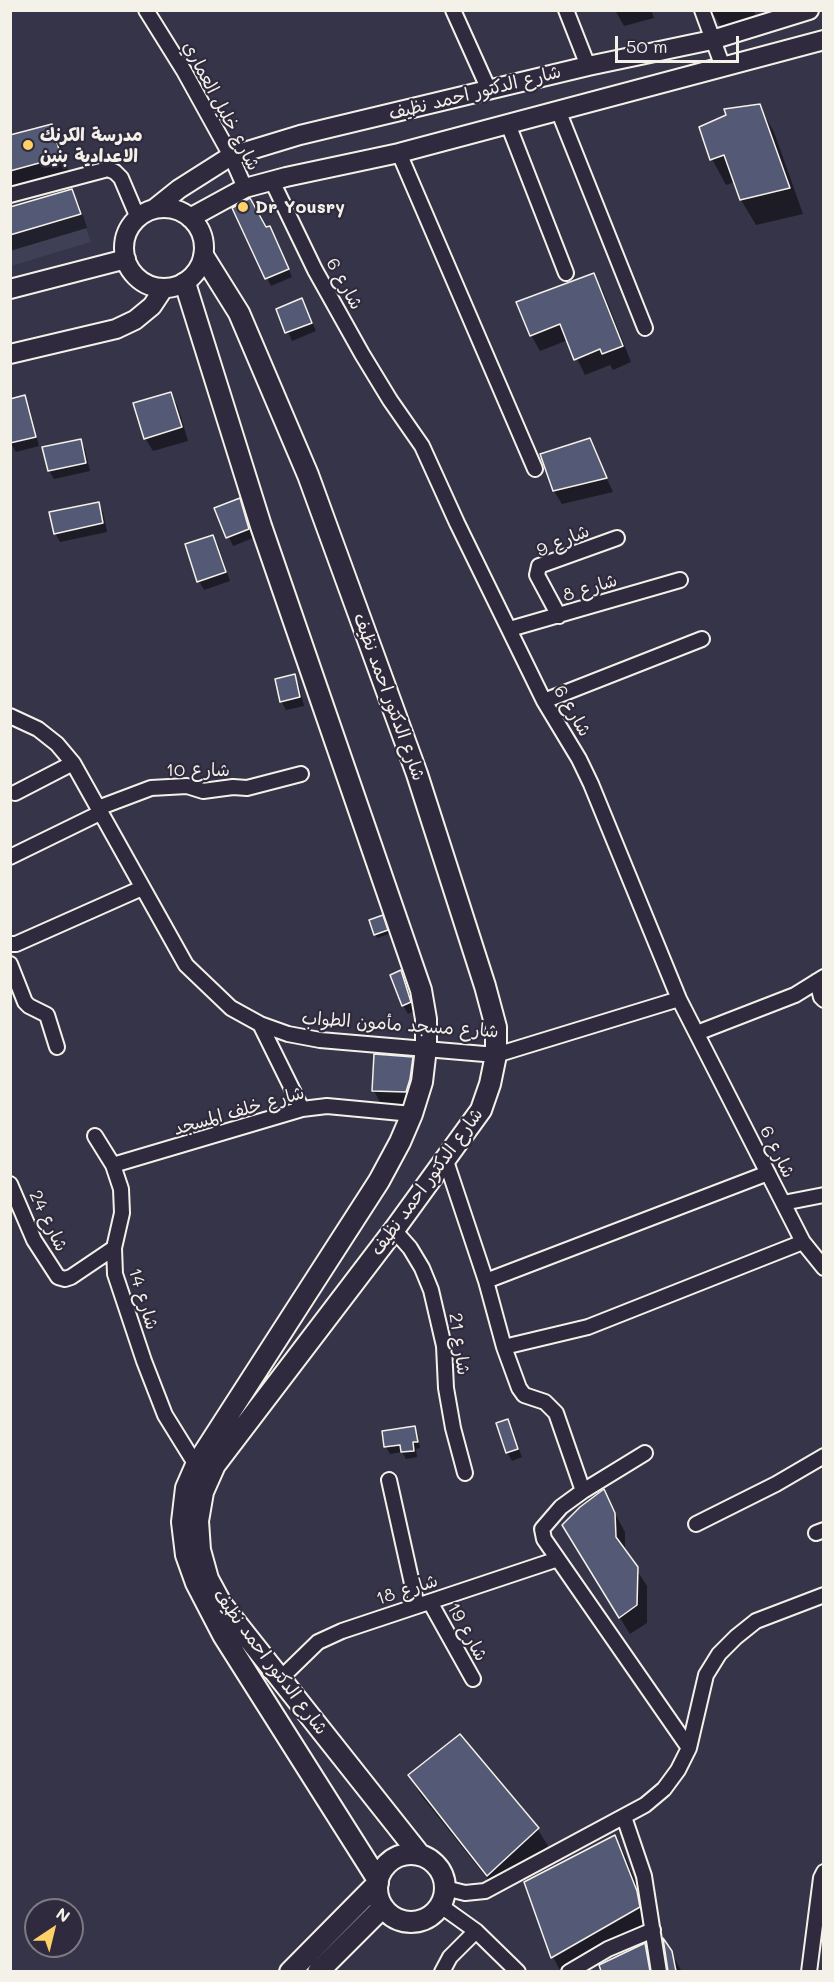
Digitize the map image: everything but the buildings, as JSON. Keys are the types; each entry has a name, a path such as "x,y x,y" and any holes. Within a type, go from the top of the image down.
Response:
{"main road":[{"name":"شارع الدكتور احمد نظيف","path":"204,257 239,313 308,475 417,774 496,1027 496,1054 490,1084 481,1110 446,1161 215,1464 203,1492 198,1521 200,1550 208,1579 222,1605 420,1855"},
{"name":"شارع الدكتور احمد نظيف","path":"185,283 261,526 421,990 426,1019 426,1048 422,1082 400,1142 379,1181 196,1465 186,1488 182,1522 186,1555 196,1583 223,1635 378,1881"},
{"path":"290,1971 378,1881 384,1868 394,1859 407,1855 420,1855 430,1860 438,1867 443,1877 443,1897 433,1914 423,1920 412,1922 401,1920 391,1915 383,1907 378,1895 378,1881"},
{"path":"318,1971 335,1964 383,1907"}],"street":[{"name":"شارع خليل العماري","path":"146,10 184,71 231,156 245,188"},
{"path":"453,10 489,90"},
{"path":"566,10 588,66"},
{"path":"702,10 723,66"},
{"name":"شارع الدكتور احمد نظيف","path":"146,214 186,184 231,156 300,135 588,66 712,40 783,14 809,10"},
{"name":"شارع الدكتور احمد نظيف","path":"190,218 245,188 399,153 824,40"},
{"path":"558,110 645,328"},
{"path":"508,124 566,273"},
{"path":"399,153 535,469"},
{"path":"10,195 108,170 116,172 122,178 146,214"},
{"name":"شارع 6","path":"273,181 296,233 357,344 390,400 422,446 544,701 579,759 591,784 679,999 803,1242 824,1268"},
{"path":"173,210 190,218 202,236 204,246 204,257 197,272 185,283 164,288 151,286 140,280 131,271 126,259 124,248 130,226 146,214 173,210"},
{"path":"10,289 126,259"},
{"path":"10,354 116,329 144,313 152,306 164,288"},
{"name":"شارع 9","path":"559,616 537,574 539,566 617,538"},
{"name":"شارع 8","path":"510,629 680,580"},
{"path":"544,701 702,639"},
{"name":"شارع مسجد مأمون الطواب","path":"10,716 38,729 57,744 73,763 186,965 231,1008 260,1024 288,1034 320,1040 496,1054 679,999"},
{"path":"15,793 73,763"},
{"name":"شارع 10","path":"10,857 99,811 151,788 186,786 203,791 233,787 247,788 301,774"},
{"path":"10,944 16,944 142,888"},
{"path":"10,964 25,1002 47,1015 57,1047"},
{"path":"697,1033 795,995 820,979 821,997 824,1000"},
{"path":"260,1024 302,1109"},
{"name":"شارع خلف المسجد","path":"113,1166 302,1109 327,1106 412,1114"},
{"name":"شارع 14","path":"95,1136 113,1166 121,1189 122,1213 114,1248 114,1274 165,1415 196,1465"},
{"path":"446,1161 519,1388 524,1395 545,1402 556,1413 583,1491"},
{"path":"486,1281 768,1173"},
{"name":"شارع 24","path":"10,1184 14,1206 58,1277 65,1279 71,1277 114,1248"},
{"path":"783,1203 824,1195"},
{"name":"شارع 21","path":"394,1230 410,1248 431,1290 444,1346 446,1388 453,1428 465,1473"},
{"path":"504,1347 588,1327 803,1242"},
{"path":"645,1453 583,1491 561,1508 542,1529 544,1539 689,1748"},
{"path":"696,1524 776,1484 824,1456"},
{"name":"شارع 19","path":"389,1480 423,1604 473,1679"},
{"name":"شارع 18","path":"281,1678 318,1642 342,1631 558,1559"},
{"path":"443,1897 485,1891 645,1805 664,1789 678,1770 689,1748 706,1676 719,1654 756,1621 824,1595"},
{"path":"624,1817 644,1876 659,1971"},
{"path":"809,1971 821,1878 824,1872"},
{"path":"443,1897 518,1971"},
{"path":"569,1971 608,1949 653,1930"},
{"path":"442,1971 450,1957 476,1931"}],"shaded area":[{"path":"72,189 91,242 11,266 11,207"}],"place":[{"name":"مدرسة الكرنك الاعدادية بنين","path":"28,145"},
{"name":"Dr Yousry","path":"243,207"}]}
